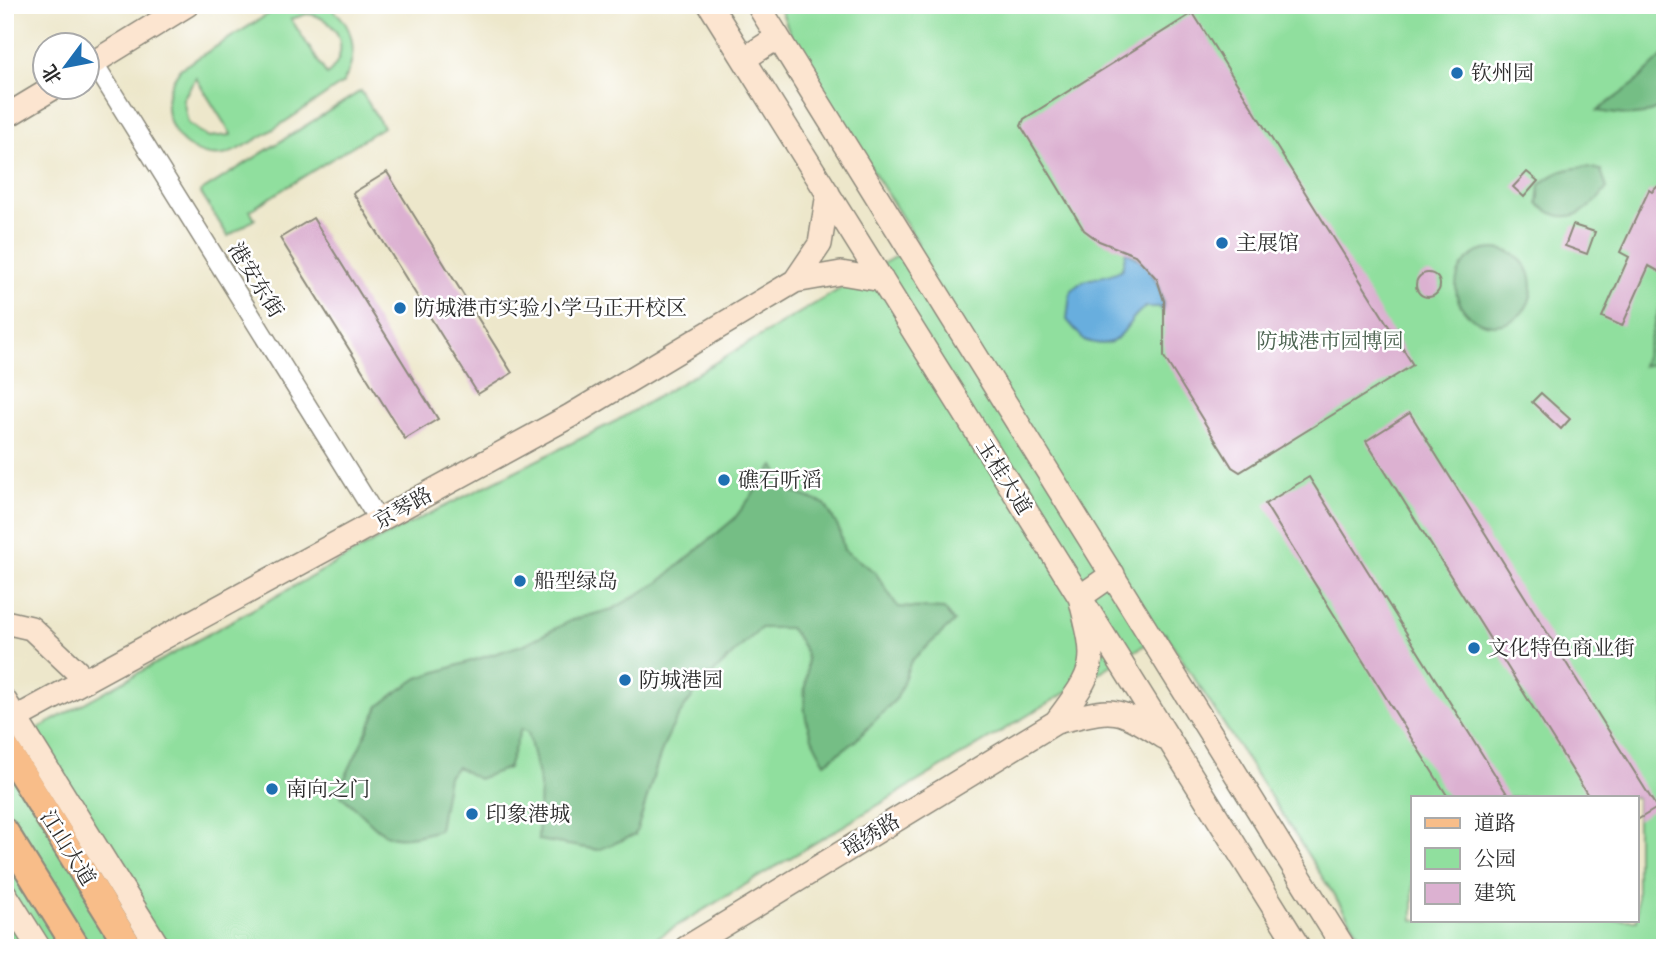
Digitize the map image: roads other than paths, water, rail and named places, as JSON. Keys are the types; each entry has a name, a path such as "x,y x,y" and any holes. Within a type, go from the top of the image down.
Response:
{"main road":[{"path":"102,57 187,5"},
{"name":"玉桂大道","path":"710,5 1299,948"},
{"name":"玉桂大道","path":"758,5 1344,948"},
{"path":"744,59 778,37"},
{"path":"5,117 32,101"},
{"path":"795,281 820,244 828,193"},
{"path":"795,281 841,274 882,280"},
{"name":"京琴路","path":"9,714 86,680 379,521 569,416 795,281"},
{"path":"1056,722 1088,680 1092,647 1080,597 1113,574"},
{"path":"5,622 31,628 86,680"},
{"path":"1056,722 1109,710 1128,714 1169,740"},
{"path":"9,714 159,948"},
{"name":"瑶绣路","path":"686,948 1056,722"},
{"name":"江山大道","path":"5,747 130,948"},
{"path":"1234,844 1268,822"},
{"path":"5,832 77,948"},
{"path":"5,894 38,948"}],"street":[{"name":"港安东街","path":"102,81 379,521"}],"water":[{"path":"1126,251 1142,262 1153,276 1161,293 1164,312 1159,307 1146,307 1115,340 1108,343 1084,340 1067,320 1070,293 1081,282 1122,269"}],"place":[{"name":"钦州园","path":"1457,73"},
{"name":"主展馆","path":"1222,243"},
{"name":"防城港市实验小学马正开校区","path":"400,308"},
{"name":"礁石听滔","path":"724,480"},
{"name":"船型绿岛","path":"520,581"},
{"name":"文化特色商业街","path":"1474,648"},
{"name":"防城港园","path":"625,680"},
{"name":"南向之门","path":"272,789"},
{"name":"印象港城","path":"472,814"}],"park label":[{"name":"防城港市园博园","path":"1330,341"}]}
